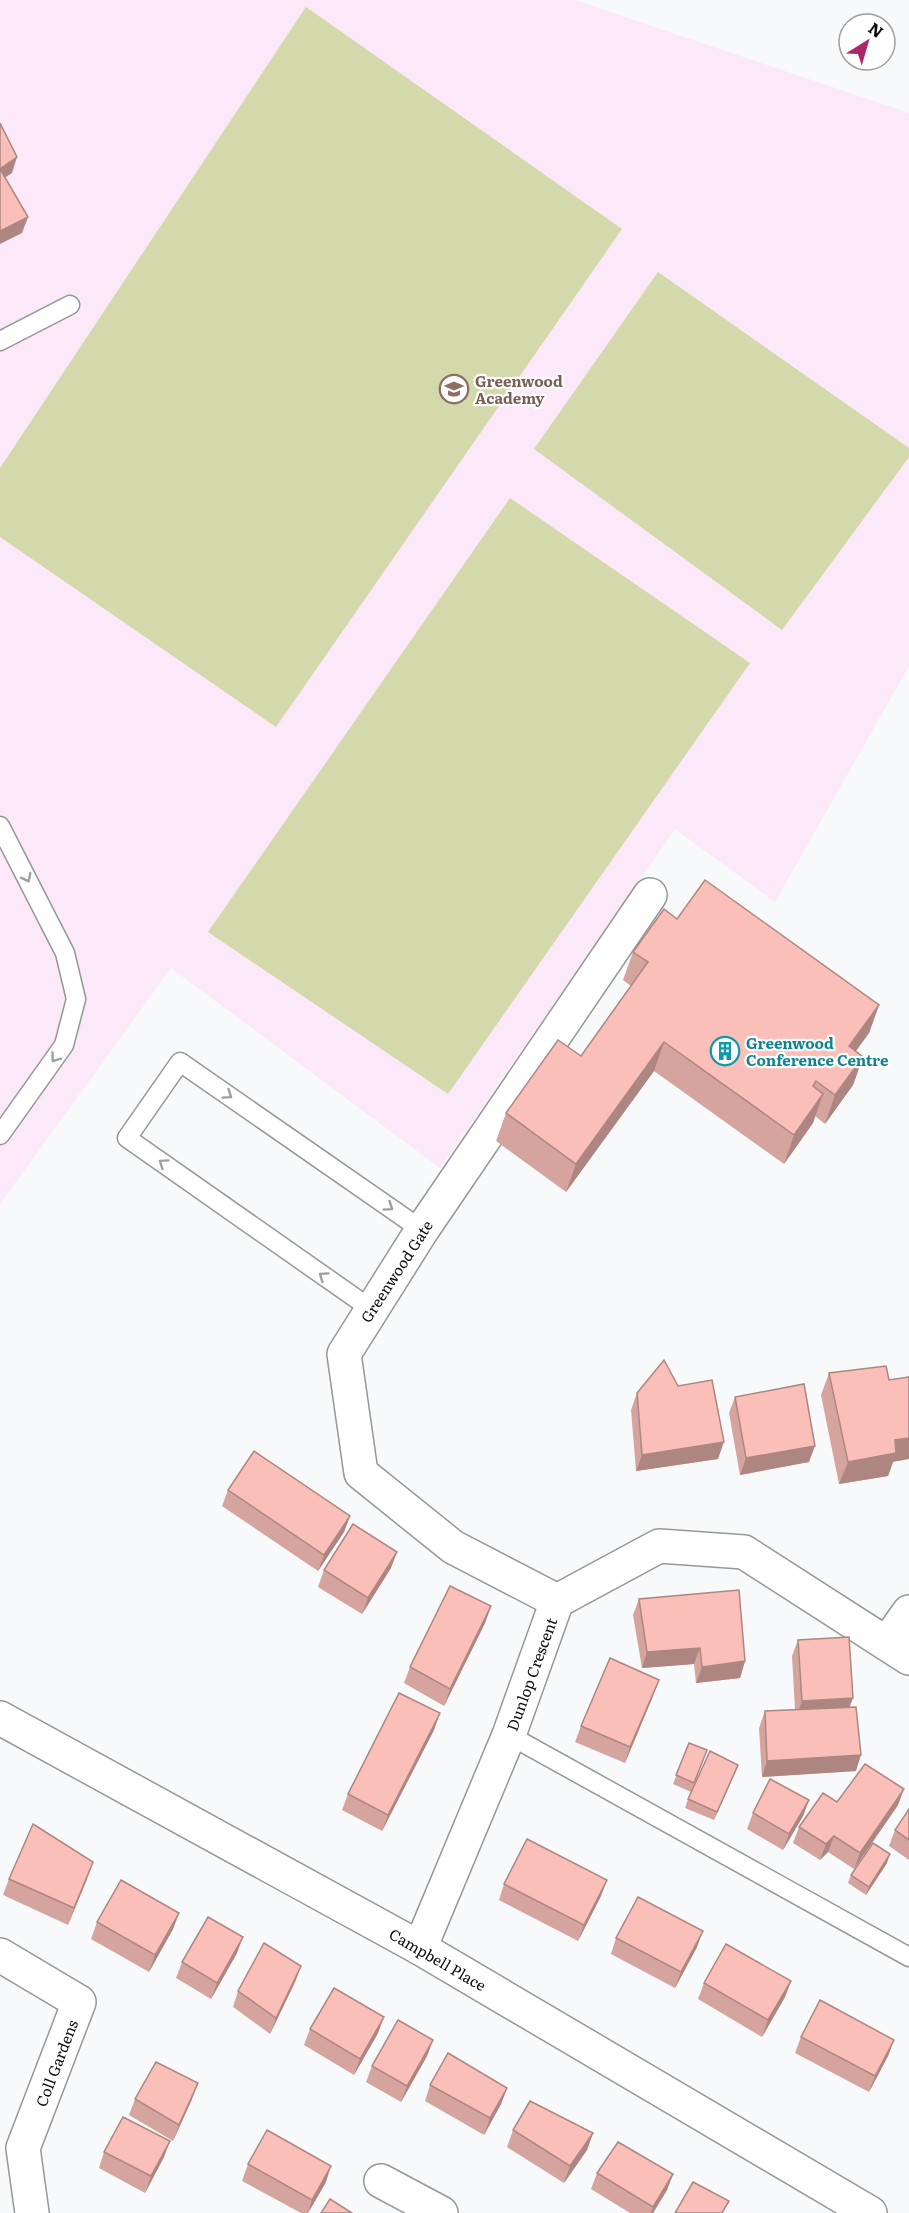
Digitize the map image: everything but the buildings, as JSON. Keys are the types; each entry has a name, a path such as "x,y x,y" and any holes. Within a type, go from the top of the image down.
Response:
{"street":[{"name":"Greenwood Gate","path":"557,1601 453,1547 361,1473 344,1354 370,1309 422,1230 650,895"},
{"name":"Dunlop Crescent","path":"420,1948 509,1735 557,1601 658,1546 744,1552 898,1651"},
{"path":"898,1651 909,1612"},
{"name":"Campbell Place","path":"0,1718 420,1948 870,2213"},
{"name":"Coll Gardens","path":"0,1955 79,2002 23,2148 32,2213"},
{"path":"381,2181 441,2213"}],"lane":[{"path":"0,341 70,305"},
{"path":"0,826 64,953 76,999 64,1045 0,1134"},
{"path":"370,1309 128,1138 180,1062 422,1230"},
{"path":"509,1735 909,1957"}],"shaded area":[{"name":"Greenwood Academy","path":"0,0 575,0 909,113 909,666 775,902 675,829 440,1168 171,968 0,1204"}],"green space":[{"path":"306,7 622,229 276,727 0,537 0,468"},
{"path":"658,272 909,448 909,457 782,630 534,449"},
{"path":"510,498 750,663 448,1094 208,932"}],"place":[{"name":"Greenwood Academy","path":"454,389"},
{"name":"Greenwood Conference Centre","path":"725,1051"}]}
